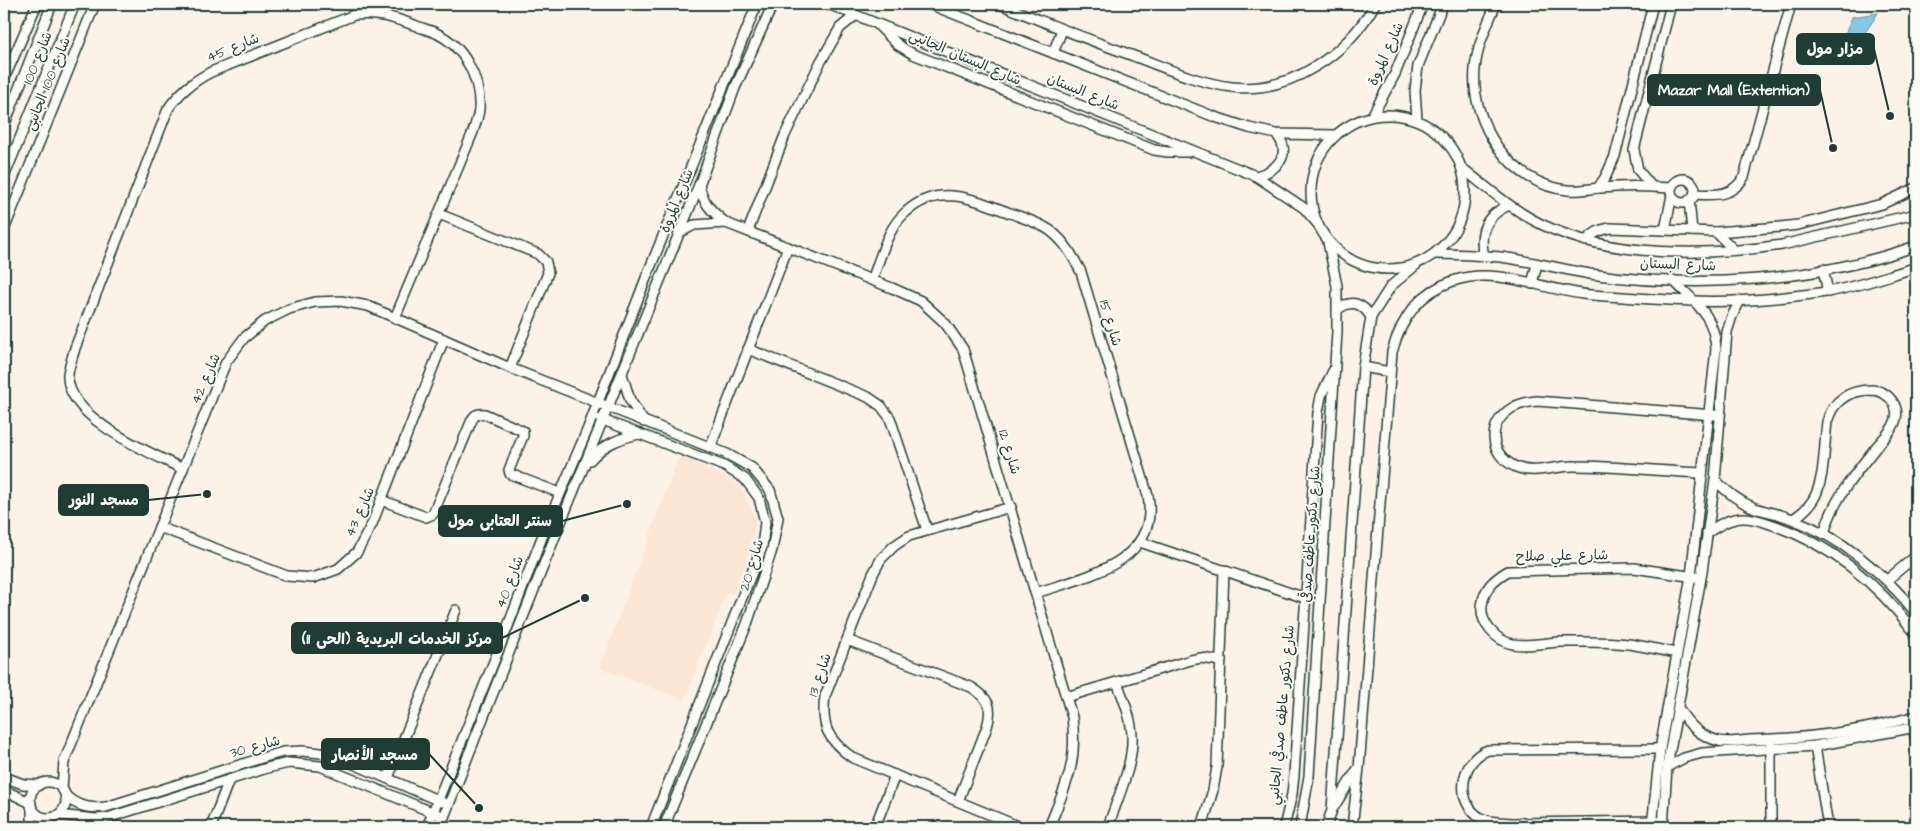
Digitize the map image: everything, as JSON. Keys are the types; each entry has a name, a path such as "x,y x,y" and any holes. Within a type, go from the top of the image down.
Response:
{"street":[{"path":"4,79 37,4"},
{"name":"شارع 100","path":"4,126 52,4"},
{"name":"شارع 100","path":"4,177 74,4"},
{"name":"شارع 100 الجانبى","path":"4,230 95,4"},
{"name":"شارع المروة","path":"597,404 757,4"},
{"name":"شارع المروة","path":"608,408 699,185 735,88 773,4"},
{"name":"شارع البستان","path":"828,4 1256,176 1304,208 1317,222"},
{"name":"شارع البستان","path":"929,4 1215,117 1248,128 1276,134 1336,134"},
{"path":"1000,4 1019,8 1062,30 1194,78 1234,87 1257,86 1279,82 1303,74 1320,64 1338,51 1354,35 1368,18 1375,4"},
{"name":"شارع المروة","path":"1372,116 1394,74 1423,4"},
{"path":"1417,120 1415,90 1418,66 1443,4"},
{"path":"1496,4 1478,49 1475,70 1475,92 1480,113 1488,133 1500,151 1515,166 1540,183 1554,188 1568,190 1652,187 1672,192 1680,202 1692,197 1728,193 1740,184 1744,177 1792,4"},
{"path":"1598,188 1612,162 1654,4"},
{"path":"1652,187 1638,170 1634,150 1671,4"},
{"name":"شارع 45","path":"183,469 122,439 98,421 75,399 69,386 68,374 75,348 168,109 179,94 194,81 211,72 354,15 386,15 437,34 456,47 470,66 478,87 479,110 473,132 395,318"},
{"path":"748,231 784,135 840,28 856,15"},
{"name":"شارع البستان الجانبى","path":"875,22 898,45 913,54 1154,150 1168,152 1194,151"},
{"path":"1053,53 1062,30"},
{"path":"1644,42 1660,47"},
{"path":"1332,810 1363,367 1371,317 1391,286 1416,265 1436,254 1452,236 1463,215 1466,192 1462,168 1456,152 1432,128 1417,120 1395,114 1372,116 1353,123 1336,134 1321,153 1312,175 1311,199 1317,222 1328,242 1342,255 1359,265 1378,270 1398,270 1416,265"},
{"path":"1256,176 1274,169 1279,162 1283,146 1276,134"},
{"name":"شارع البستان","path":"1462,168 1509,205 1542,225 1586,241 1612,246 1684,252 1782,245 1916,214"},
{"path":"1665,230 1672,192 1677,180 1683,179 1692,184 1692,231"},
{"name":"شارع 12","path":"699,185 701,196 706,205 726,223"},
{"path":"1586,241 1593,234 1610,228 1716,232 1798,225 1882,204 1916,188"},
{"name":"شارع 15","path":"872,280 892,229 906,212 924,200 945,195 967,197 1028,220 1051,231 1069,249 1081,272 1148,496 1148,523 1140,542 1127,555 1105,570 1036,593"},
{"path":"1484,256 1481,245 1485,225 1495,212 1509,205"},
{"path":"439,214 538,254 546,262 548,273 510,368"},
{"path":"1905,217 1916,218"},
{"name":"شارع 12","path":"679,233 694,225 703,223 726,223 872,280 921,302 945,323 963,349 1072,717 1075,738 1070,776 1049,827"},
{"path":"1716,232 1734,249"},
{"name":"شارع دكتور عاطف صدقي","path":"1300,827 1309,776 1338,309 1337,286 1328,242"},
{"name":"شارع البستان","path":"1436,254 1484,256 1591,274 1673,280 1755,279 1823,270 1881,257 1916,246"},
{"path":"710,448 788,247"},
{"path":"1532,284 1537,264"},
{"path":"1352,827 1359,768 1392,352 1397,333 1407,316 1420,301 1435,289 1454,280 1472,276 1492,276 1588,295 1694,301 1740,301 1828,292 1910,269 1916,270"},
{"path":"1823,270 1828,292"},
{"path":"1652,824 1660,749 1690,576 1716,350 1715,336 1711,323 1704,311 1673,280"},
{"name":"شارع 42","path":"64,792 64,762 226,362 244,338 265,321 288,309 314,302 342,301 368,306 597,404"},
{"path":"1660,749 1488,750 1473,758 1467,768 1464,779 1468,803 1476,814 1489,821 1663,824 1667,767 1701,578 1715,480 1727,332 1732,316 1740,301"},
{"path":"1338,309 1346,303 1356,303 1366,308 1371,317"},
{"name":"شارع 43","path":"159,527 287,576 313,578 338,569 358,552 372,524 444,339"},
{"path":"748,349 868,397 881,406 890,418 927,530"},
{"path":"1363,367 1390,372"},
{"name":"شارع دكتور عاطف صدقي الجانبي","path":"1284,827 1294,775 1318,412 1321,396 1335,369"},
{"path":"622,374 630,400 644,422"},
{"path":"1793,519 1804,512 1813,501 1818,489 1827,422 1829,413 1835,403 1844,396 1854,392 1877,390 1886,394 1896,408 1895,424 1843,490 1831,511 1824,534"},
{"path":"1702,473 1571,466 1531,471 1508,463 1499,455 1493,445 1494,432 1500,418 1511,408 1524,402 1720,416"},
{"name":"شارع 20","path":"597,404 727,454 752,468 770,490 778,518 772,550 747,624 664,827"},
{"name":"شارع 40","path":"428,827 597,404"},
{"name":"شارع 40","path":"440,827 608,408"},
{"path":"381,500 426,517 433,514 471,422 474,416 479,414 485,414 523,431 523,436 509,470 510,474 560,493"},
{"name":"شارع 20","path":"593,416 724,466 745,479 759,498 765,522 762,546 651,827"},
{"path":"585,466 596,453 609,444 624,437 640,434"},
{"path":"1715,480 1740,501 1754,508 1793,519 1824,534 1859,556 1887,580 1916,613"},
{"name":"شارع 13","path":"1011,507 909,536 894,546 881,559 826,696 823,714 827,732 838,747 853,758 1020,827"},
{"path":"1708,533 1720,524 1735,518 1751,518 1789,530 1810,540 1850,565 1881,592 1898,610 1916,634"},
{"path":"1140,542 1305,598"},
{"path":"1850,565 1859,556"},
{"path":"1887,580 1916,556"},
{"name":"شارع علي صلاح","path":"1677,653 1627,644 1562,642 1514,644 1501,640 1491,632 1484,621 1482,608 1484,592 1494,579 1508,572 1634,568 1701,578"},
{"path":"1202,827 1211,798 1217,767 1224,570"},
{"path":"388,778 456,610"},
{"path":"847,640 971,687 981,693 988,703 990,715 987,727 958,801"},
{"path":"1066,697 1191,660 1221,661"},
{"path":"1108,827 1128,765 1132,746 1132,727 1117,682"},
{"path":"1678,708 1688,724 1702,735 1720,741 1771,740 1855,730 1914,717 1916,740"},
{"path":"1667,767 1684,758 1702,753 1815,746 1915,728"},
{"path":"1771,740 1771,827"},
{"path":"1815,746 1828,827"},
{"name":"شارع 30","path":"64,792 73,802 86,807 106,807 265,757 284,752 302,751 340,758 450,805"},
{"name":"شارع 42","path":"43,783 64,762"},
{"name":"شارع 30","path":"54,816 107,818 268,768 289,763 305,763 334,771 444,817"},
{"path":"1326,827 1332,810 1359,768"},
{"path":"874,827 895,775"},
{"path":"4,777 23,784 56,783 64,792 65,807 40,827"},
{"path":"211,827 229,780"},
{"path":"32,827 32,794 43,783"},
{"path":"4,790 31,805 38,814 54,816"},
{"path":"411,803 417,798 416,790"}],"shaded area":[{"path":"681,456 723,475 737,484 745,494 756,521 750,550 733,593 727,593 684,700 600,668 678,459"}],"water":[{"path":"1878,13 1861,39 1841,44 1852,17"}],"place":[{"name":"مزار مول","path":"1890,116"},
{"name":"Mazar Mall (Extention)","path":"1833,148"},
{"name":"مسجد النور","path":"207,494"},
{"name":"سنتر العتابى مول","path":"627,504"},
{"name":"مركز الخدمات البريدية (الحى 11)","path":"585,598"},
{"name":"مسجد الأنصار","path":"479,808"}]}
